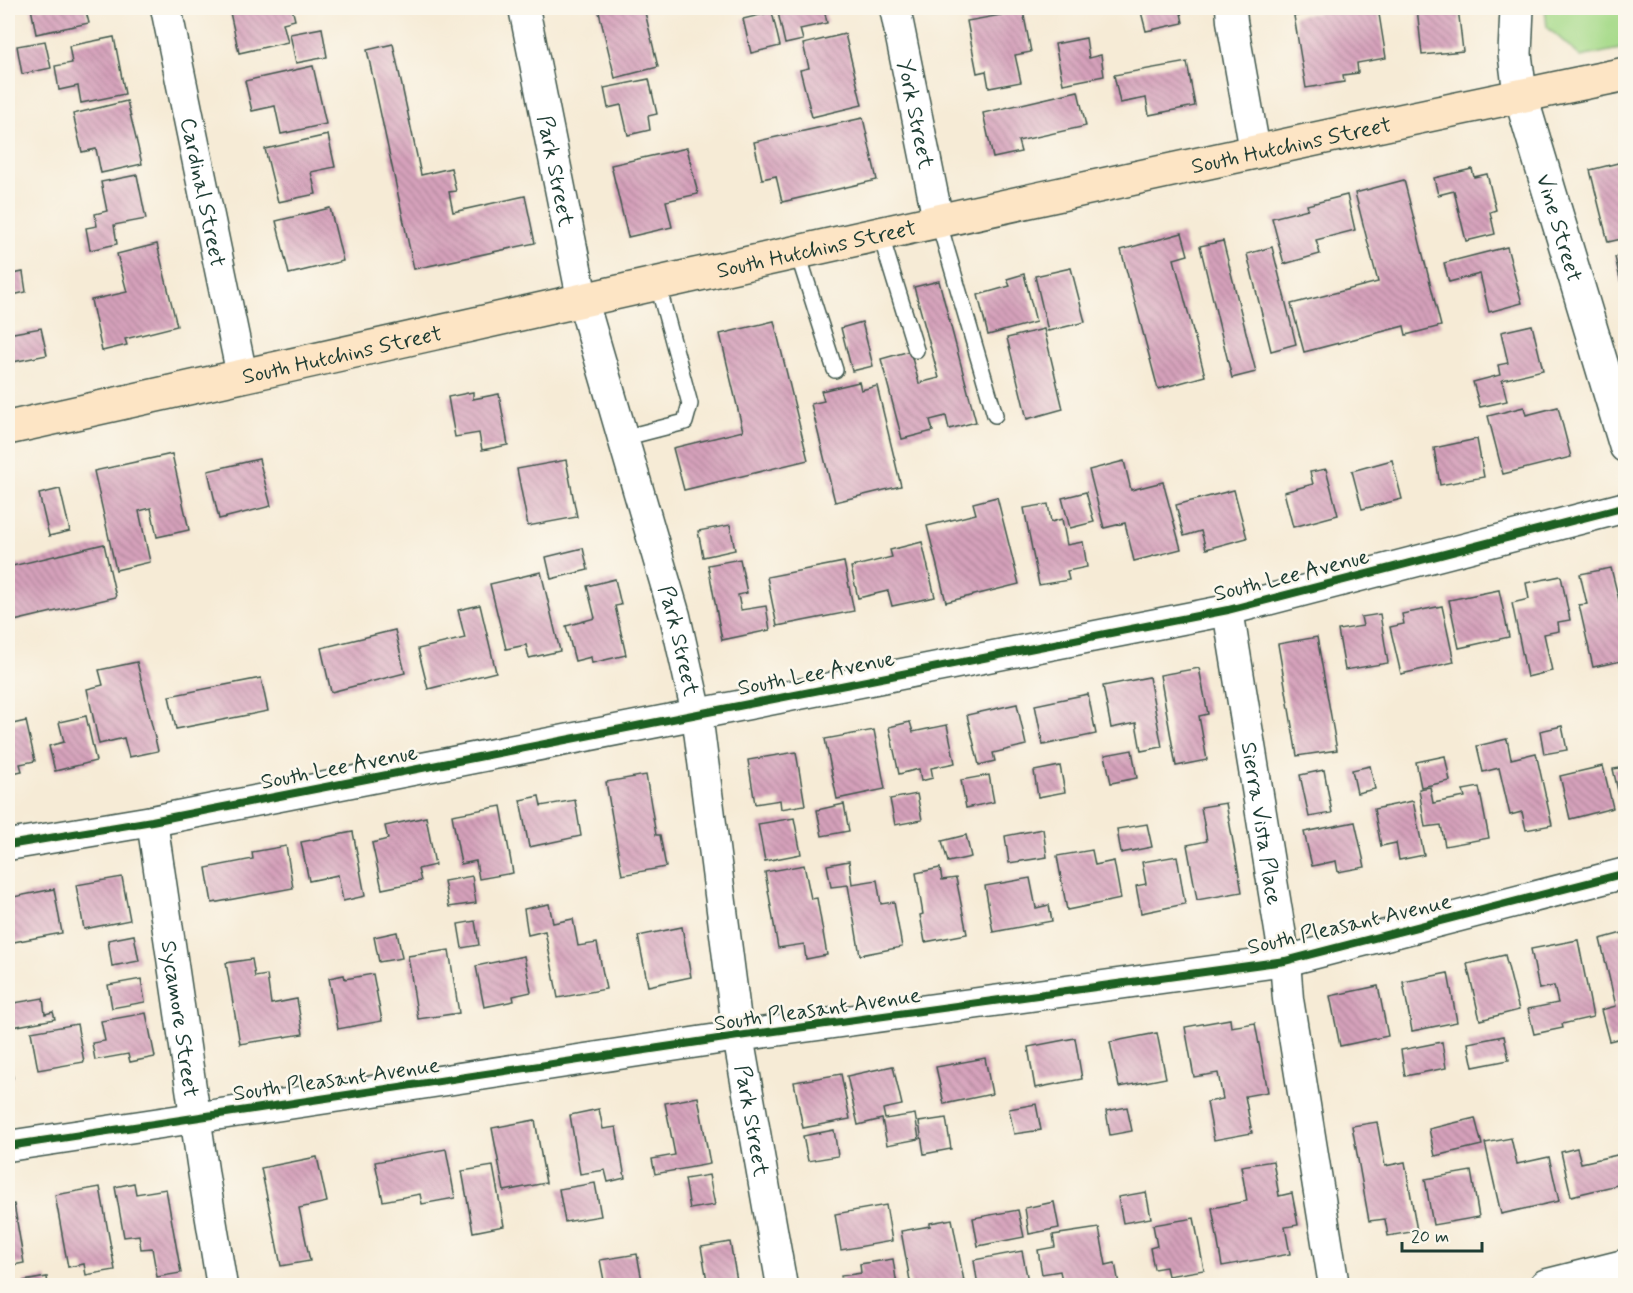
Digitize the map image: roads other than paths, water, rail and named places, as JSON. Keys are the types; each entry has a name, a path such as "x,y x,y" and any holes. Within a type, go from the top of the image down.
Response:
{"main road":[{"name":"South Hutchins Street","path":"8,428 938,220 1520,94 1626,74"}],"street":[{"name":"Cardinal Street","path":"166,8 242,376"},
{"name":"Park Street","path":"524,8 582,298 675,616 698,714 738,1036 782,1286"},
{"name":"York Street","path":"895,8 938,220"},
{"path":"1231,8 1255,151"},
{"name":"Vine Street","path":"1517,8 1515,54 1520,94 1626,447"},
{"name":"South Lee Avenue","path":"8,845 152,821 1228,610 1626,507"},
{"name":"Sierra Vista Place","path":"1228,610 1285,961 1287,999 1334,1286"},
{"name":"Sycamore Street","path":"152,821 222,1286"},
{"name":"South Pleasant Avenue","path":"8,1146 738,1036 1285,961 1626,873"},
{"path":"1546,1286 1626,1266"}],"lane":[{"path":"938,220 996,415"},
{"path":"880,233 916,350"},
{"path":"797,251 835,370"},
{"path":"623,438 685,422 690,404 657,282"}]}
